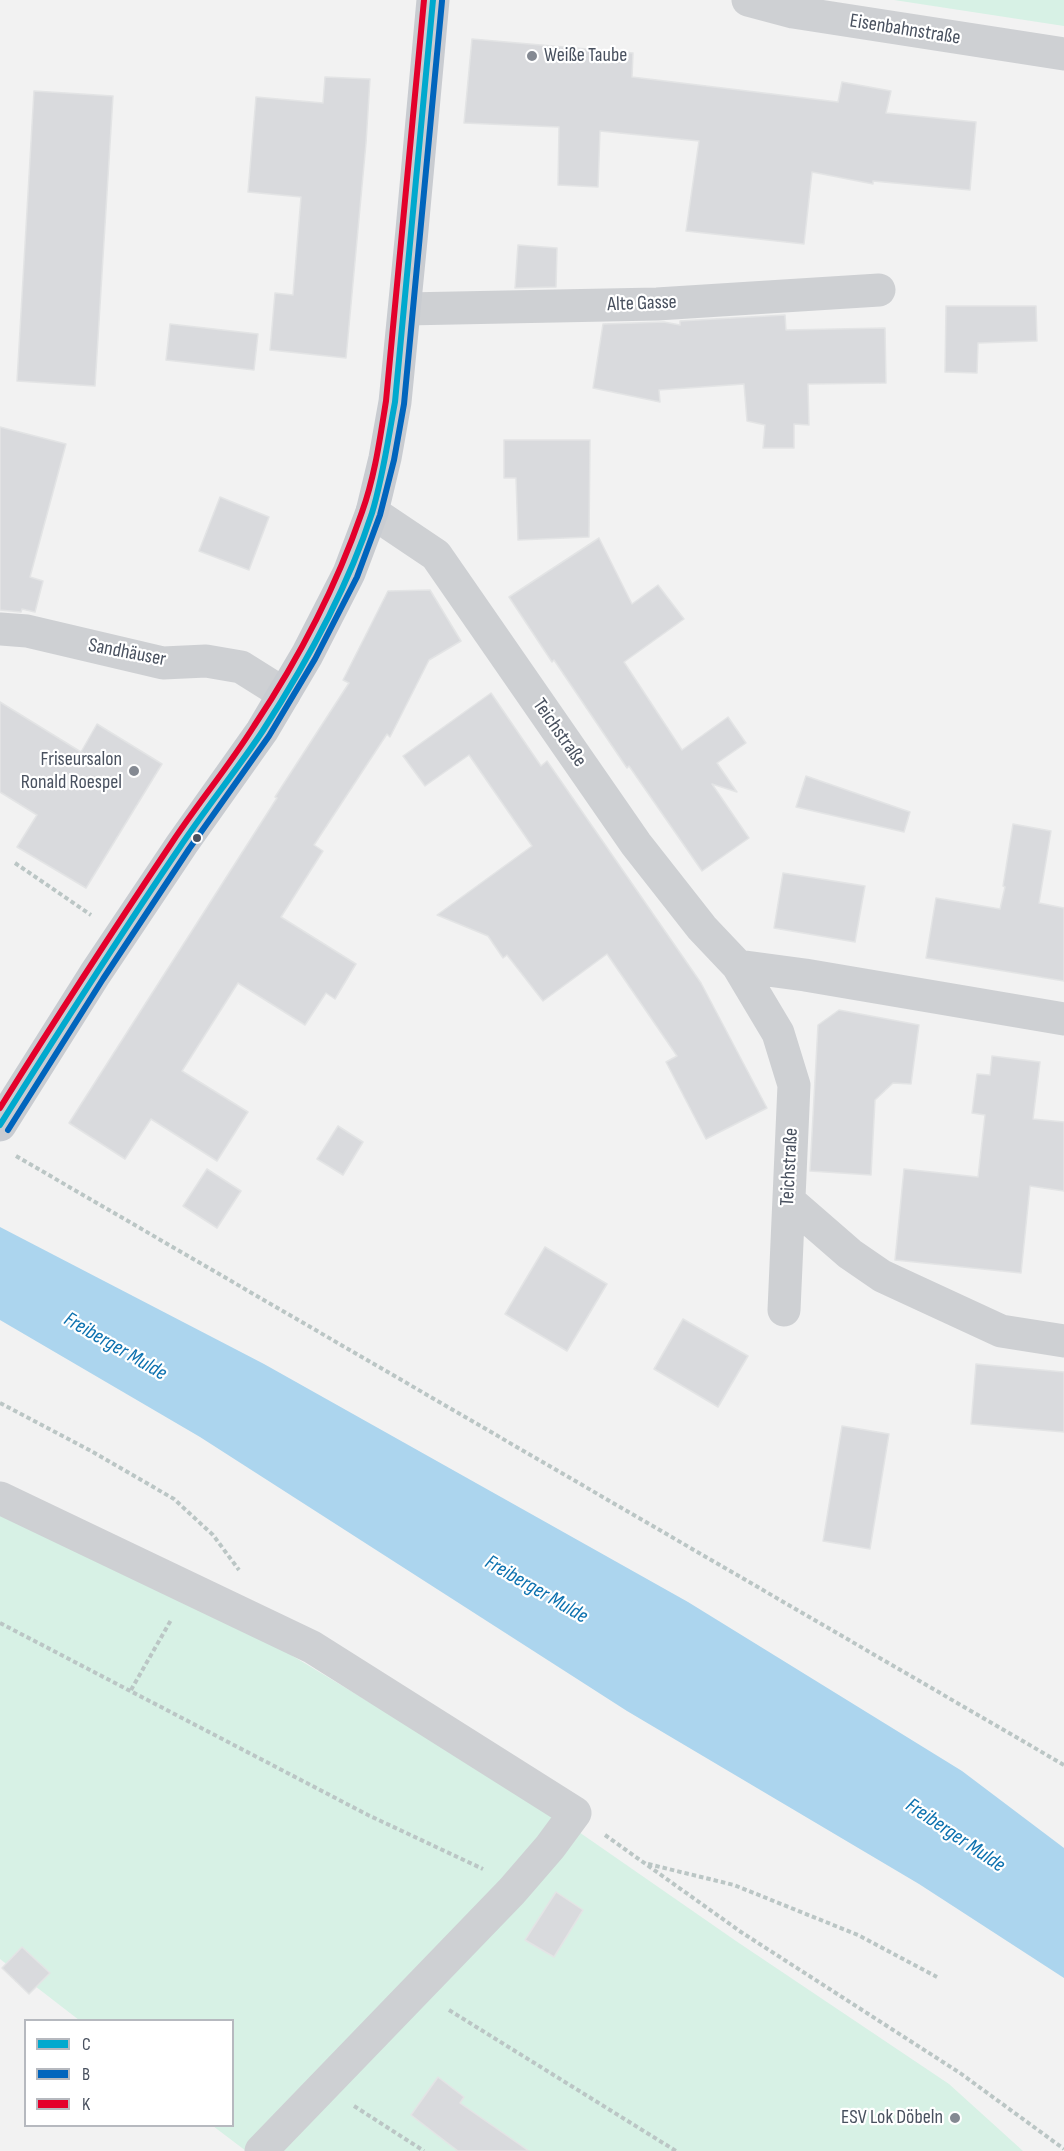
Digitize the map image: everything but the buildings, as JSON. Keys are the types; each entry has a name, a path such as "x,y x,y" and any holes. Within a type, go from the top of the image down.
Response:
{"main road":[{"path":"0,1125 95,974 182,844 262,731 325,622 349,573 372,512 394,402 405,309 433,0"}],"street":[{"name":"Eisenbahnstraße","path":"748,0 793,12 1064,54"},
{"name":"Alte Gasse","path":"405,309 657,304 879,290"},
{"name":"Teichstraße","path":"372,512 436,555 636,844 702,928 738,966 778,1033 794,1085 784,1310"},
{"name":"Sandhäuser","path":"0,629 27,631 163,663 206,661 241,667 284,694"},
{"path":"738,966 805,975 1064,1019"},
{"path":"789,1201 850,1254 882,1276 1001,1331 1064,1341"},
{"path":"0,1498 312,1647 575,1813 550,1847 512,1891 261,2151"}],"path":[{"path":"15,863 70,903"},
{"path":"16,1156 1064,1765"},
{"path":"0,1403 92,1451 174,1498 213,1535 247,1580 250,1616"},
{"path":"131,1690 189,1587"},
{"path":"0,1623 368,1815 489,1872"},
{"path":"575,1813 741,1932 960,2073 1064,2149"},
{"path":"644,1863 734,1885 858,1935 937,1977"},
{"path":"418,1990 676,2151"},
{"path":"324,2086 424,2151"}],"green space":[{"path":"894,0 1064,0 1064,26"},
{"path":"0,1505 248,1629 540,1805 736,1941 949,2084 1023,2151 246,2151 214,2127 234,2127 234,2019 78,2019 0,1959"}],"water":[{"name":"Freiberger Mulde","path":"0,1227 264,1364 688,1602 962,1771 1064,1848 1064,1978 919,1884 627,1711 200,1437 0,1320"}],"transit line":[{"name":"K","path":"0,1108 151,874 270,701 315,622 352,540 377,457 386,401 424,0"},
{"name":"C","path":"0,1125 134,916 278,707 324,626 362,541 379,486 395,402 433,0"},
{"name":"B","path":"8,1130 103,979 189,849 269,736 315,659 357,577 380,515 394,460 404,404 442,1"}],"place":[{"name":"Weiße Taube","path":"532,56"},
{"name":"Friseursalon Ronald Roespel","path":"134,771"},
{"name":"ESV Lok Döbeln","path":"955,2118"}]}
